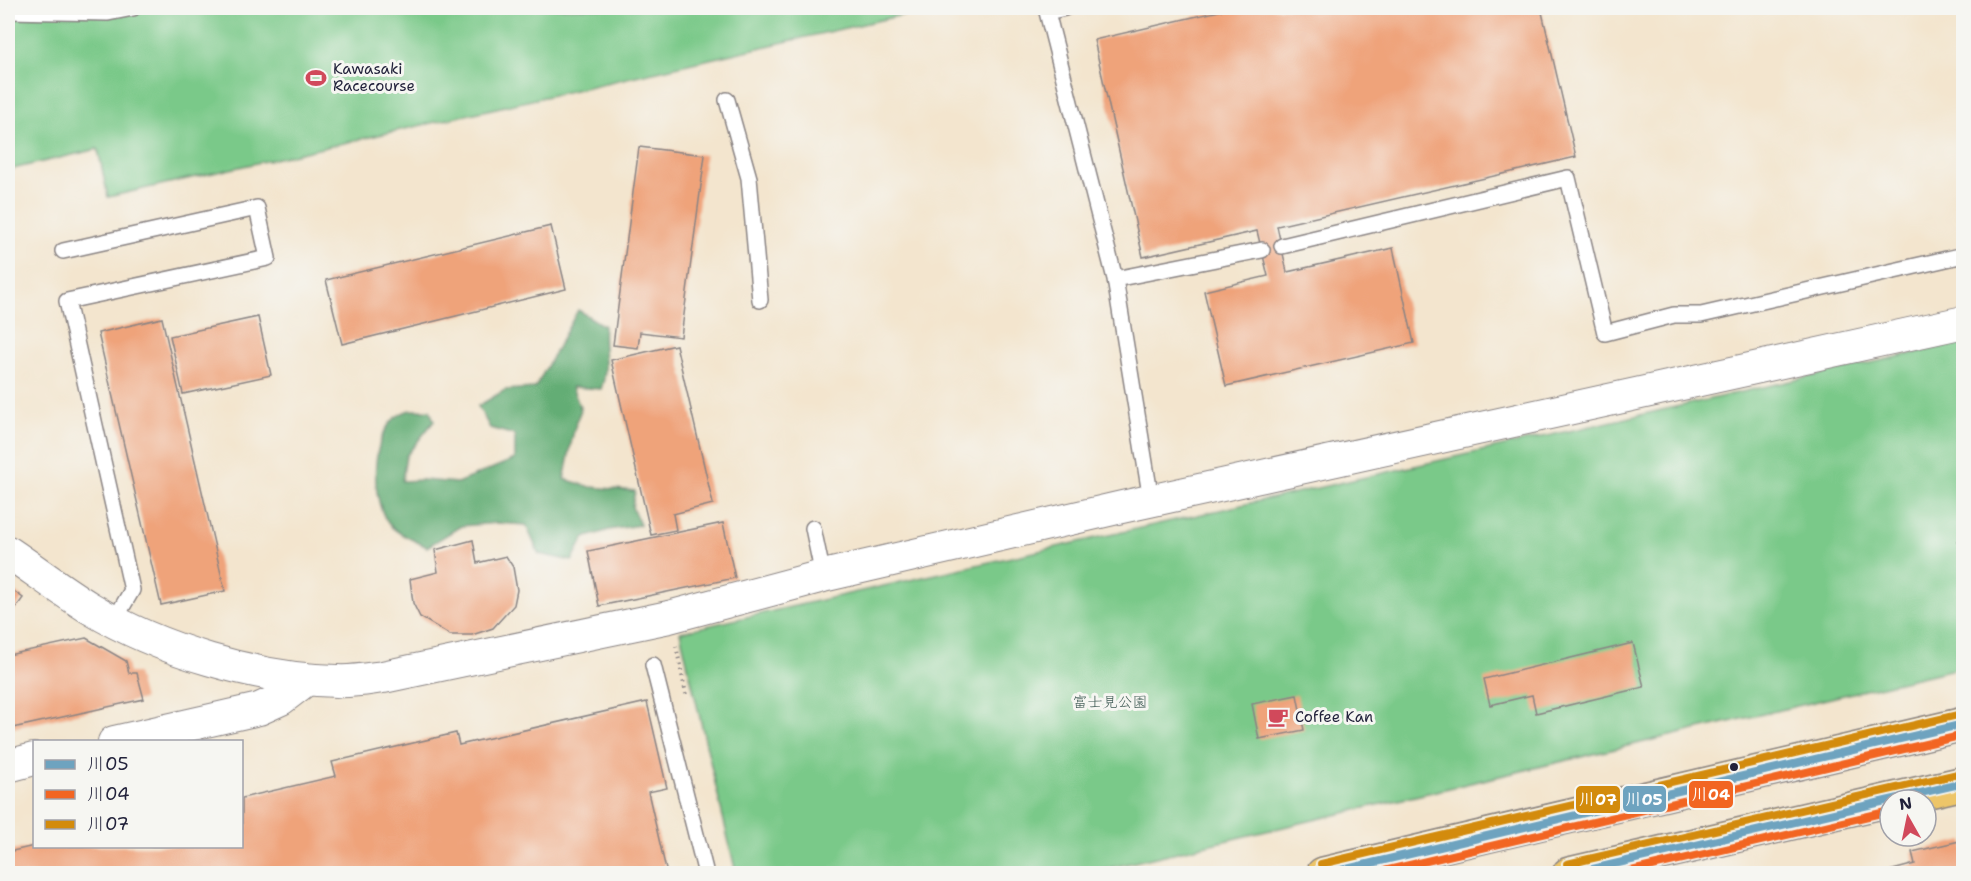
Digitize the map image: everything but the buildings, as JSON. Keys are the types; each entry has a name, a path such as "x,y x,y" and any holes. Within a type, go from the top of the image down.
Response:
{"highway":[{"path":"1323,873 1964,724"},
{"path":"1938,789 1964,783"},
{"path":"1569,873 1878,803"}],"street":[{"path":"8,552 114,621 197,655 266,673 307,679 339,681 383,677 669,617 823,576 1151,500 1964,322"},
{"path":"119,740 259,709 281,699 307,679"},
{"path":"8,766 33,759"}],"lane":[{"path":"8,11 108,13 133,8"},
{"path":"1065,8 1047,12 1115,279 1151,500"},
{"path":"727,100 749,178 760,300"},
{"path":"1282,246 1568,178 1605,333 1674,315 1701,315 1964,255"},
{"path":"63,251 257,208 268,258 67,301 132,590 114,621"},
{"path":"1115,279 1262,250"},
{"path":"813,528 823,576"},
{"path":"653,665 706,873"}],"path":[{"path":"1959,540 1964,561"}],"green space":[{"name":"Kawasaki Racecourse","path":"8,8 933,8 108,197 98,149 8,170"},
{"path":"578,310 604,326 605,373 601,389 572,387 581,410 564,479 591,487 635,491 632,507 640,525 609,530 584,538 572,561 539,554 526,525 498,523 461,526 427,547 391,527 382,511 378,496 376,461 385,430 394,418 409,410 430,410 434,421 406,456 402,481 457,483 515,459 515,435 490,428 478,406 505,390 535,388"},
{"name":"富士見公園","path":"1963,342 1963,667 1088,873 736,873 680,632"}],"transit line":[{"name":"川07","path":"1321,864 1962,714"},
{"name":"川05","path":"1325,874 1964,724"},
{"name":"川04","path":"1371,874 1964,735"},
{"name":"川07","path":"1897,788 1962,773"},
{"name":"川05","path":"1938,789 1964,783"},
{"name":"川07","path":"1567,864 1878,792"},
{"name":"川05","path":"1571,874 1878,803"},
{"name":"川04","path":"1618,874 1878,814"}],"place":[{"name":"Kawasaki Racecourse","path":"316,78"},
{"name":"Coffee Kan","path":"1278,717"}]}
